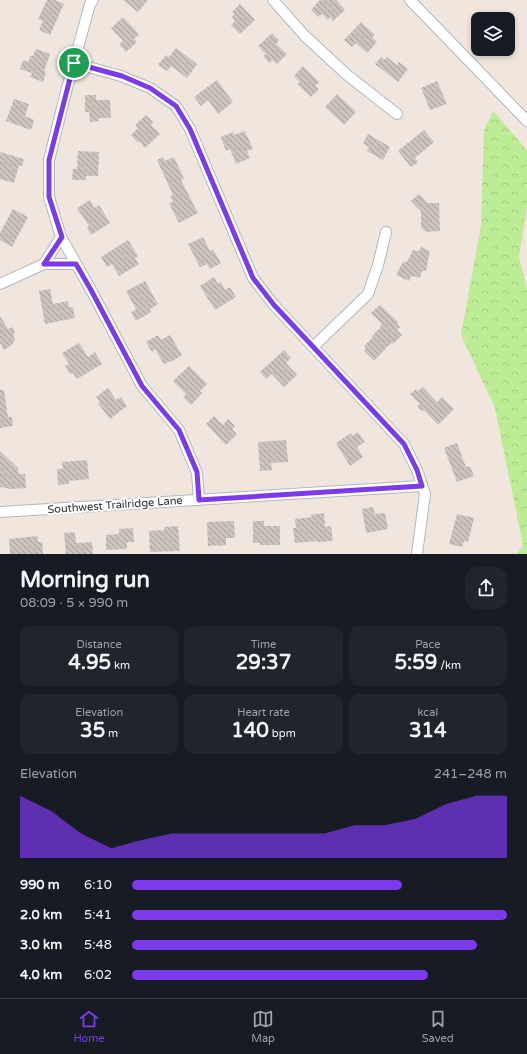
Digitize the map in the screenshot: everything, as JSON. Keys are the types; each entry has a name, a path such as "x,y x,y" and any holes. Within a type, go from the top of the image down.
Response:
{"street":[{"path":"93,0 90,4 49,160 49,197 62,237 142,386 179,430 197,472 199,500"},
{"path":"273,0 305,36 341,69 397,114"},
{"path":"410,0 527,121"},
{"path":"74,63 122,76 150,88 176,106 190,129 253,278 274,305 404,444 417,470 425,494 417,554"},
{"path":"313,347 368,294 378,265 386,232"},
{"path":"44,264 62,237"},
{"path":"0,284 44,264 76,264"},
{"name":"Southwest Trailridge Lane","path":"0,512 422,486"}],"green space":[{"path":"493,111 527,150 527,207 519,257 527,289 527,554 517,554 523,545 495,408 461,335 481,226 484,130"}],"building":[{"path":"47,0 55,0 64,4 50,35 39,30 43,21 38,19"},
{"path":"123,0 148,0 138,12"},
{"path":"320,0 336,0 345,10 333,21 330,17 328,20 322,14 318,17 311,10"},
{"path":"240,4 255,20 240,34 231,25 235,21 232,17 235,14 232,12"},
{"path":"123,17 139,34 134,39 137,42 126,52 119,44 123,41 111,28"},
{"path":"361,22 375,35 372,37 377,42 367,53 356,43 352,47 344,40"},
{"path":"272,33 279,40 276,44 287,54 277,64 272,60 269,63 263,56 266,54 258,46"},
{"path":"176,48 197,64 187,78 171,66 167,71 158,65 166,55 169,57"},
{"path":"36,49 50,54 44,71 46,72 43,82 30,77 32,73 20,69 23,60 28,62 30,56 33,56"},
{"path":"381,57 384,60 387,57 397,65 399,62 408,69 398,82 375,64"},
{"path":"303,66 319,82 315,86 319,89 311,97 297,84 300,82 294,76"},
{"path":"217,80 233,102 218,114 208,100 201,106 194,97"},
{"path":"437,81 447,104 430,110 421,88"},
{"path":"337,94 356,112 344,125 325,107"},
{"path":"85,95 96,95 96,100 110,100 111,118 99,118 99,121 90,122 89,112 85,112"},
{"path":"14,99 29,104 25,116 34,120 31,130 6,121"},
{"path":"146,115 153,122 151,125 160,134 145,148 131,135 138,128 135,125"},
{"path":"424,130 434,142 415,158 418,162 411,167 398,151"},
{"path":"245,131 253,149 247,151 250,158 236,164 230,149 226,151 221,137 233,132 234,135"},
{"path":"368,134 390,147 383,160 367,151 369,147 363,143"},
{"path":"78,151 99,152 98,176 86,176 86,180 72,180 73,169 77,169"},
{"path":"0,152 24,159 22,166 19,165 14,183 0,179"},
{"path":"163,157 165,161 174,157 184,179 181,180 198,213 179,223 169,203 173,202 170,196 173,195 157,160"},
{"path":"419,194 428,203 439,203 440,231 426,232 421,227 421,211 411,201"},
{"path":"90,200 94,208 99,205 110,223 91,235 87,228 89,226 77,208"},
{"path":"13,209 28,217 12,247 0,240 0,233"},
{"path":"203,237 210,251 213,249 221,263 210,269 207,264 200,267 188,244"},
{"path":"128,240 138,256 135,258 139,264 119,276 112,264 107,267 101,257"},
{"path":"421,247 430,251 426,271 422,271 420,278 411,276 409,281 396,275 403,262 407,262 413,250 419,251"},
{"path":"214,277 218,284 221,282 225,290 230,287 236,297 215,310 200,286"},
{"path":"145,281 158,304 150,309 151,312 136,321 131,312 136,309 126,291"},
{"path":"50,289 53,304 68,301 69,307 73,307 75,318 45,324 39,291"},
{"path":"380,305 398,322 397,324 400,327 397,330 402,335 393,344 392,342 374,361 364,351 366,348 364,346 381,327 380,326 382,324 371,313"},
{"path":"0,316 8,329 12,327 15,332 13,336 15,339 12,345 4,350 0,343"},
{"path":"158,335 161,340 170,335 182,355 171,362 170,361 164,364 155,349 152,352 146,342"},
{"path":"79,343 88,357 95,352 102,364 77,379 73,373 70,374 65,366 69,364 62,353"},
{"path":"284,350 291,358 286,363 297,375 284,387 272,374 266,379 260,372"},
{"path":"189,366 207,384 200,391 202,393 191,405 183,397 186,394 173,381"},
{"path":"423,387 437,402 442,397 454,409 438,425 424,410 422,411 417,406 420,404 410,394 416,389 418,391"},
{"path":"108,388 116,400 121,397 127,406 110,419 98,403 100,402 96,397"},
{"path":"0,390 4,390 8,417 12,417 13,426 0,428"},
{"path":"214,416 223,425 228,419 235,426 232,429 237,434 226,445 206,424"},
{"path":"358,432 365,442 357,447 363,457 350,466 336,443 351,433 352,436"},
{"path":"286,440 288,462 271,463 272,470 260,471 258,442"},
{"path":"457,443 466,467 470,466 474,476 457,482 444,448"},
{"path":"0,451 18,468 19,474 25,474 26,488 11,489 0,487"},
{"path":"87,460 89,479 69,481 69,484 58,485 57,469 63,469 62,462"},
{"path":"373,507 375,514 385,513 388,529 366,533 362,509"},
{"path":"324,513 325,527 331,526 333,541 295,543 293,528 296,528 295,519 312,517 311,515"},
{"path":"457,514 474,518 468,542 464,541 462,547 449,544"},
{"path":"234,521 235,538 226,538 226,545 208,546 207,522"},
{"path":"253,521 264,521 264,526 280,526 280,545 260,545 260,543 253,543"},
{"path":"178,526 180,551 150,552 149,531 164,530 164,527"},
{"path":"133,528 134,542 127,542 127,549 106,550 106,535 119,534 119,529"},
{"path":"75,532 76,543 92,542 93,554 66,554 64,533"},
{"path":"38,536 38,542 42,542 43,554 10,554 9,539"}],"route":[{"path":"74,63 122,76 150,88 176,106 190,129 253,278 274,305 404,444 417,470 422,486 199,500 197,472 179,430 142,386 76,264 44,264 62,237 49,197 49,160 74,63"}]}
